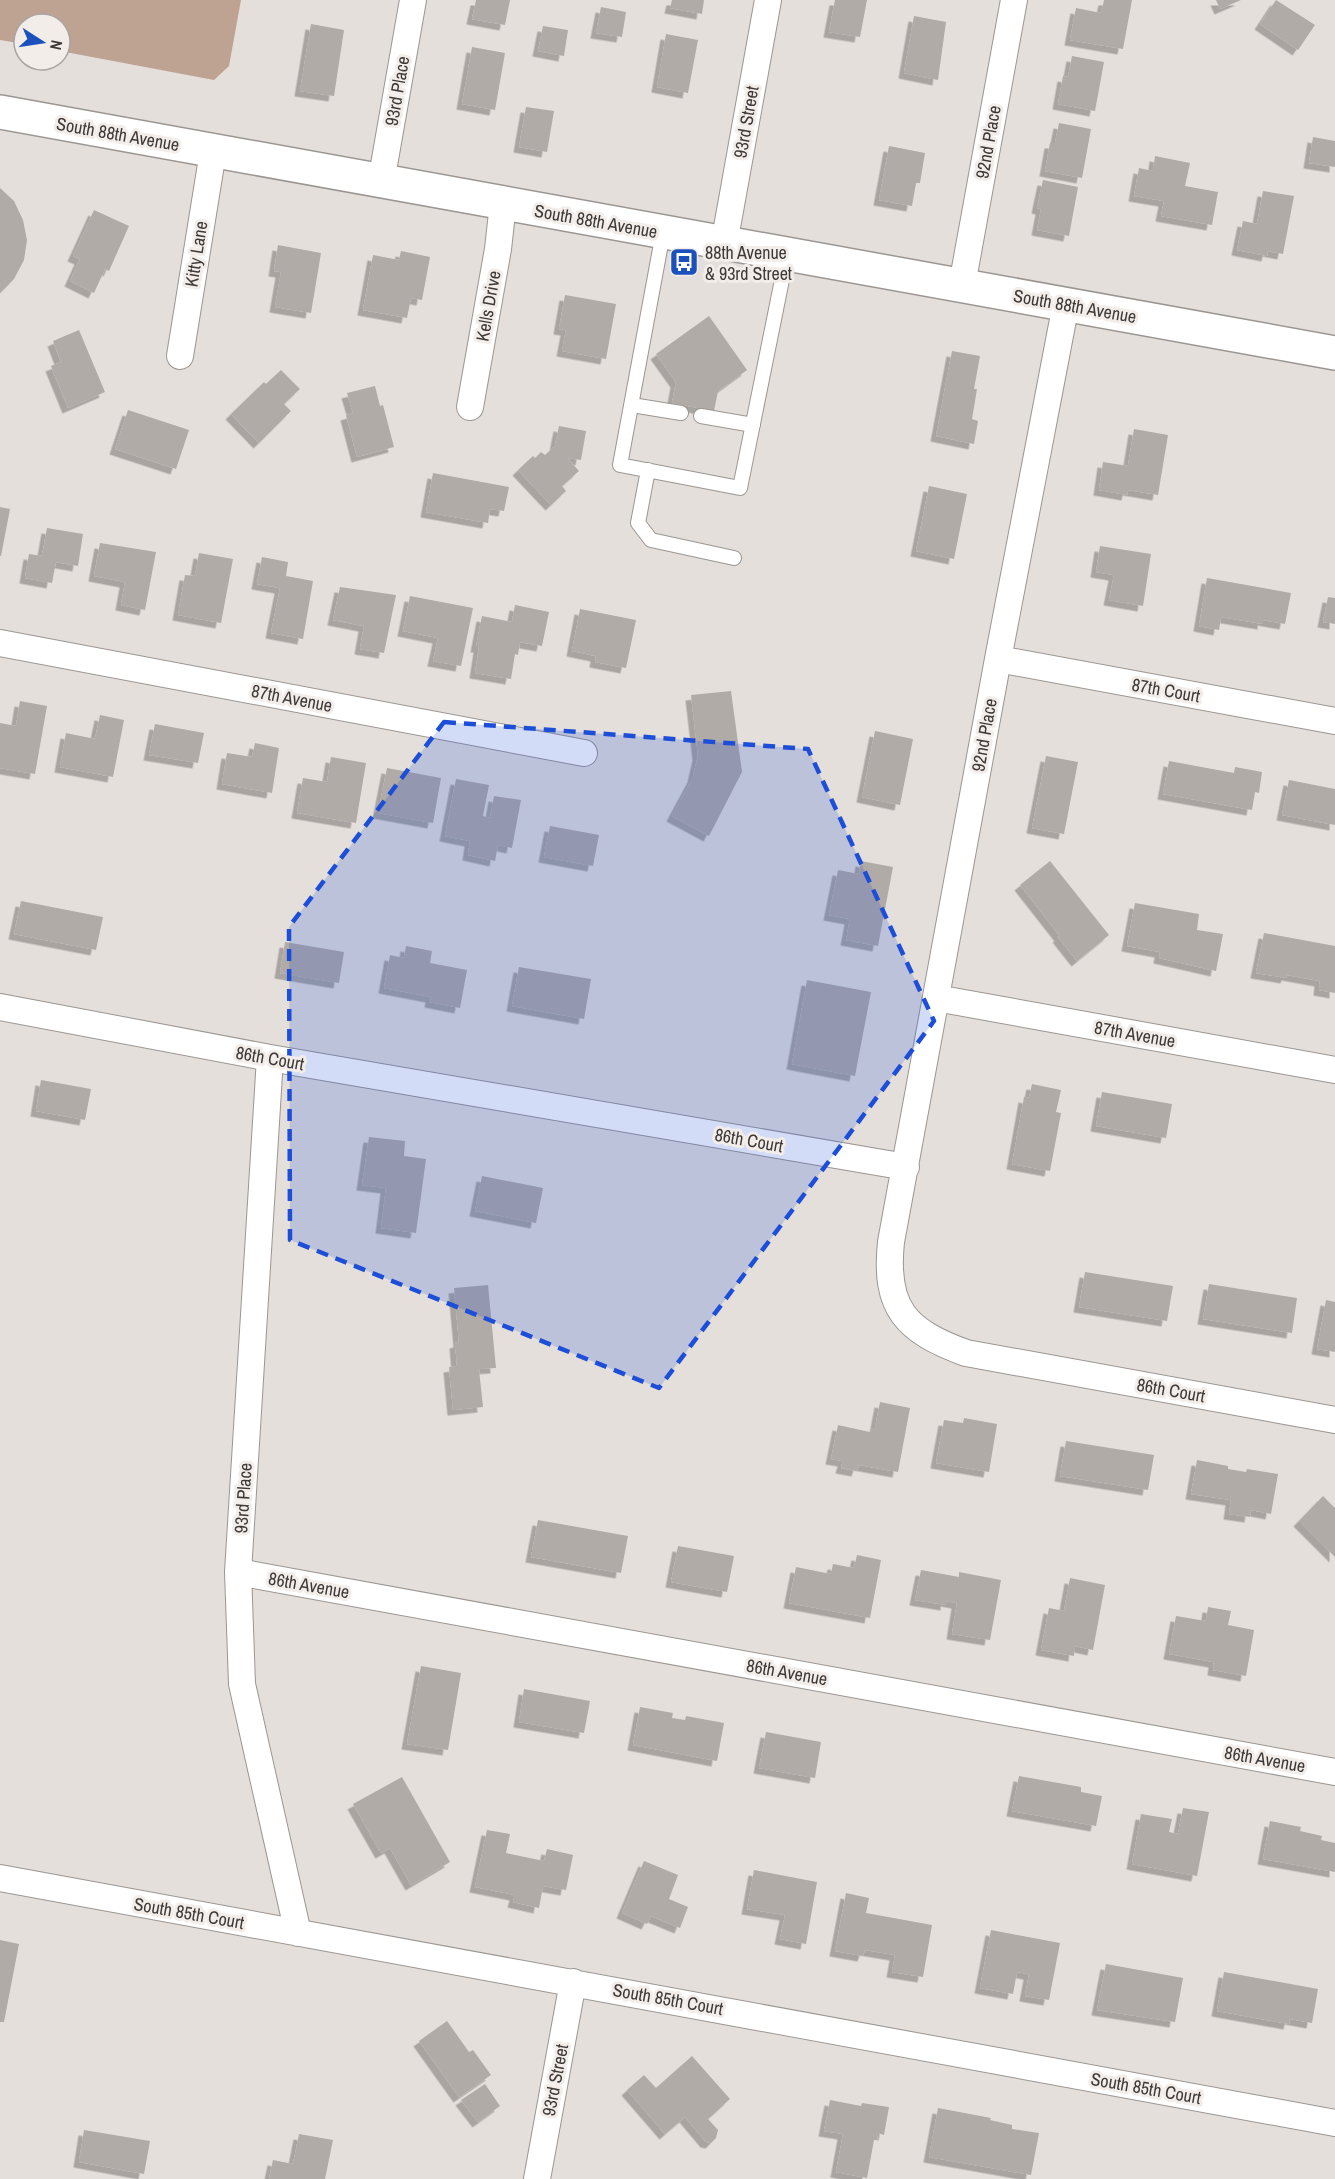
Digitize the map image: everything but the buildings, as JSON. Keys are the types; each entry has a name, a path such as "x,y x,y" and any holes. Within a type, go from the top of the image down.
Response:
{"street":[{"name":"93rd Place","path":"381,182 413,0"},
{"name":"93rd Street","path":"724,244 768,0"},
{"name":"92nd Place","path":"962,285 1014,0"},
{"name":"South 88th Avenue","path":"0,112 1335,353"},
{"name":"Kitty Lane","path":"180,356 213,152"},
{"name":"Kells Drive","path":"470,407 498,249 503,204"},
{"name":"92nd Place","path":"906,1167 998,659 1066,304"},
{"name":"87th Avenue","path":"0,643 584,753"},
{"name":"87th Court","path":"998,659 1335,721"},
{"name":"87th Avenue","path":"936,998 1335,1070"},
{"name":"86th Court","path":"0,1007 270,1058 906,1167 889,1265 898,1307 923,1335 966,1353 1335,1420"},
{"name":"93rd Place","path":"270,1058 238,1572 242,1684 298,1934"},
{"name":"86th Avenue","path":"238,1572 1335,1772"},
{"name":"South 85th Court","path":"0,1878 1335,2123"},
{"name":"93rd Street","path":"537,2179 573,1982"}],"lane":[{"path":"663,233 620,465 740,488 787,255"},
{"path":"632,405 681,413"},
{"path":"701,416 753,424"},
{"path":"648,470 638,523 651,540 734,558"}],"highlighted area":[{"path":"444,722 808,749 934,1021 659,1388 290,1240 289,927"}],"shaded area":[{"path":"0,0 241,0 229,66 214,80 72,53 72,12 12,12 12,42 0,40"}],"place":[{"name":"88th Avenue & 93rd Street","path":"684,262"}]}
